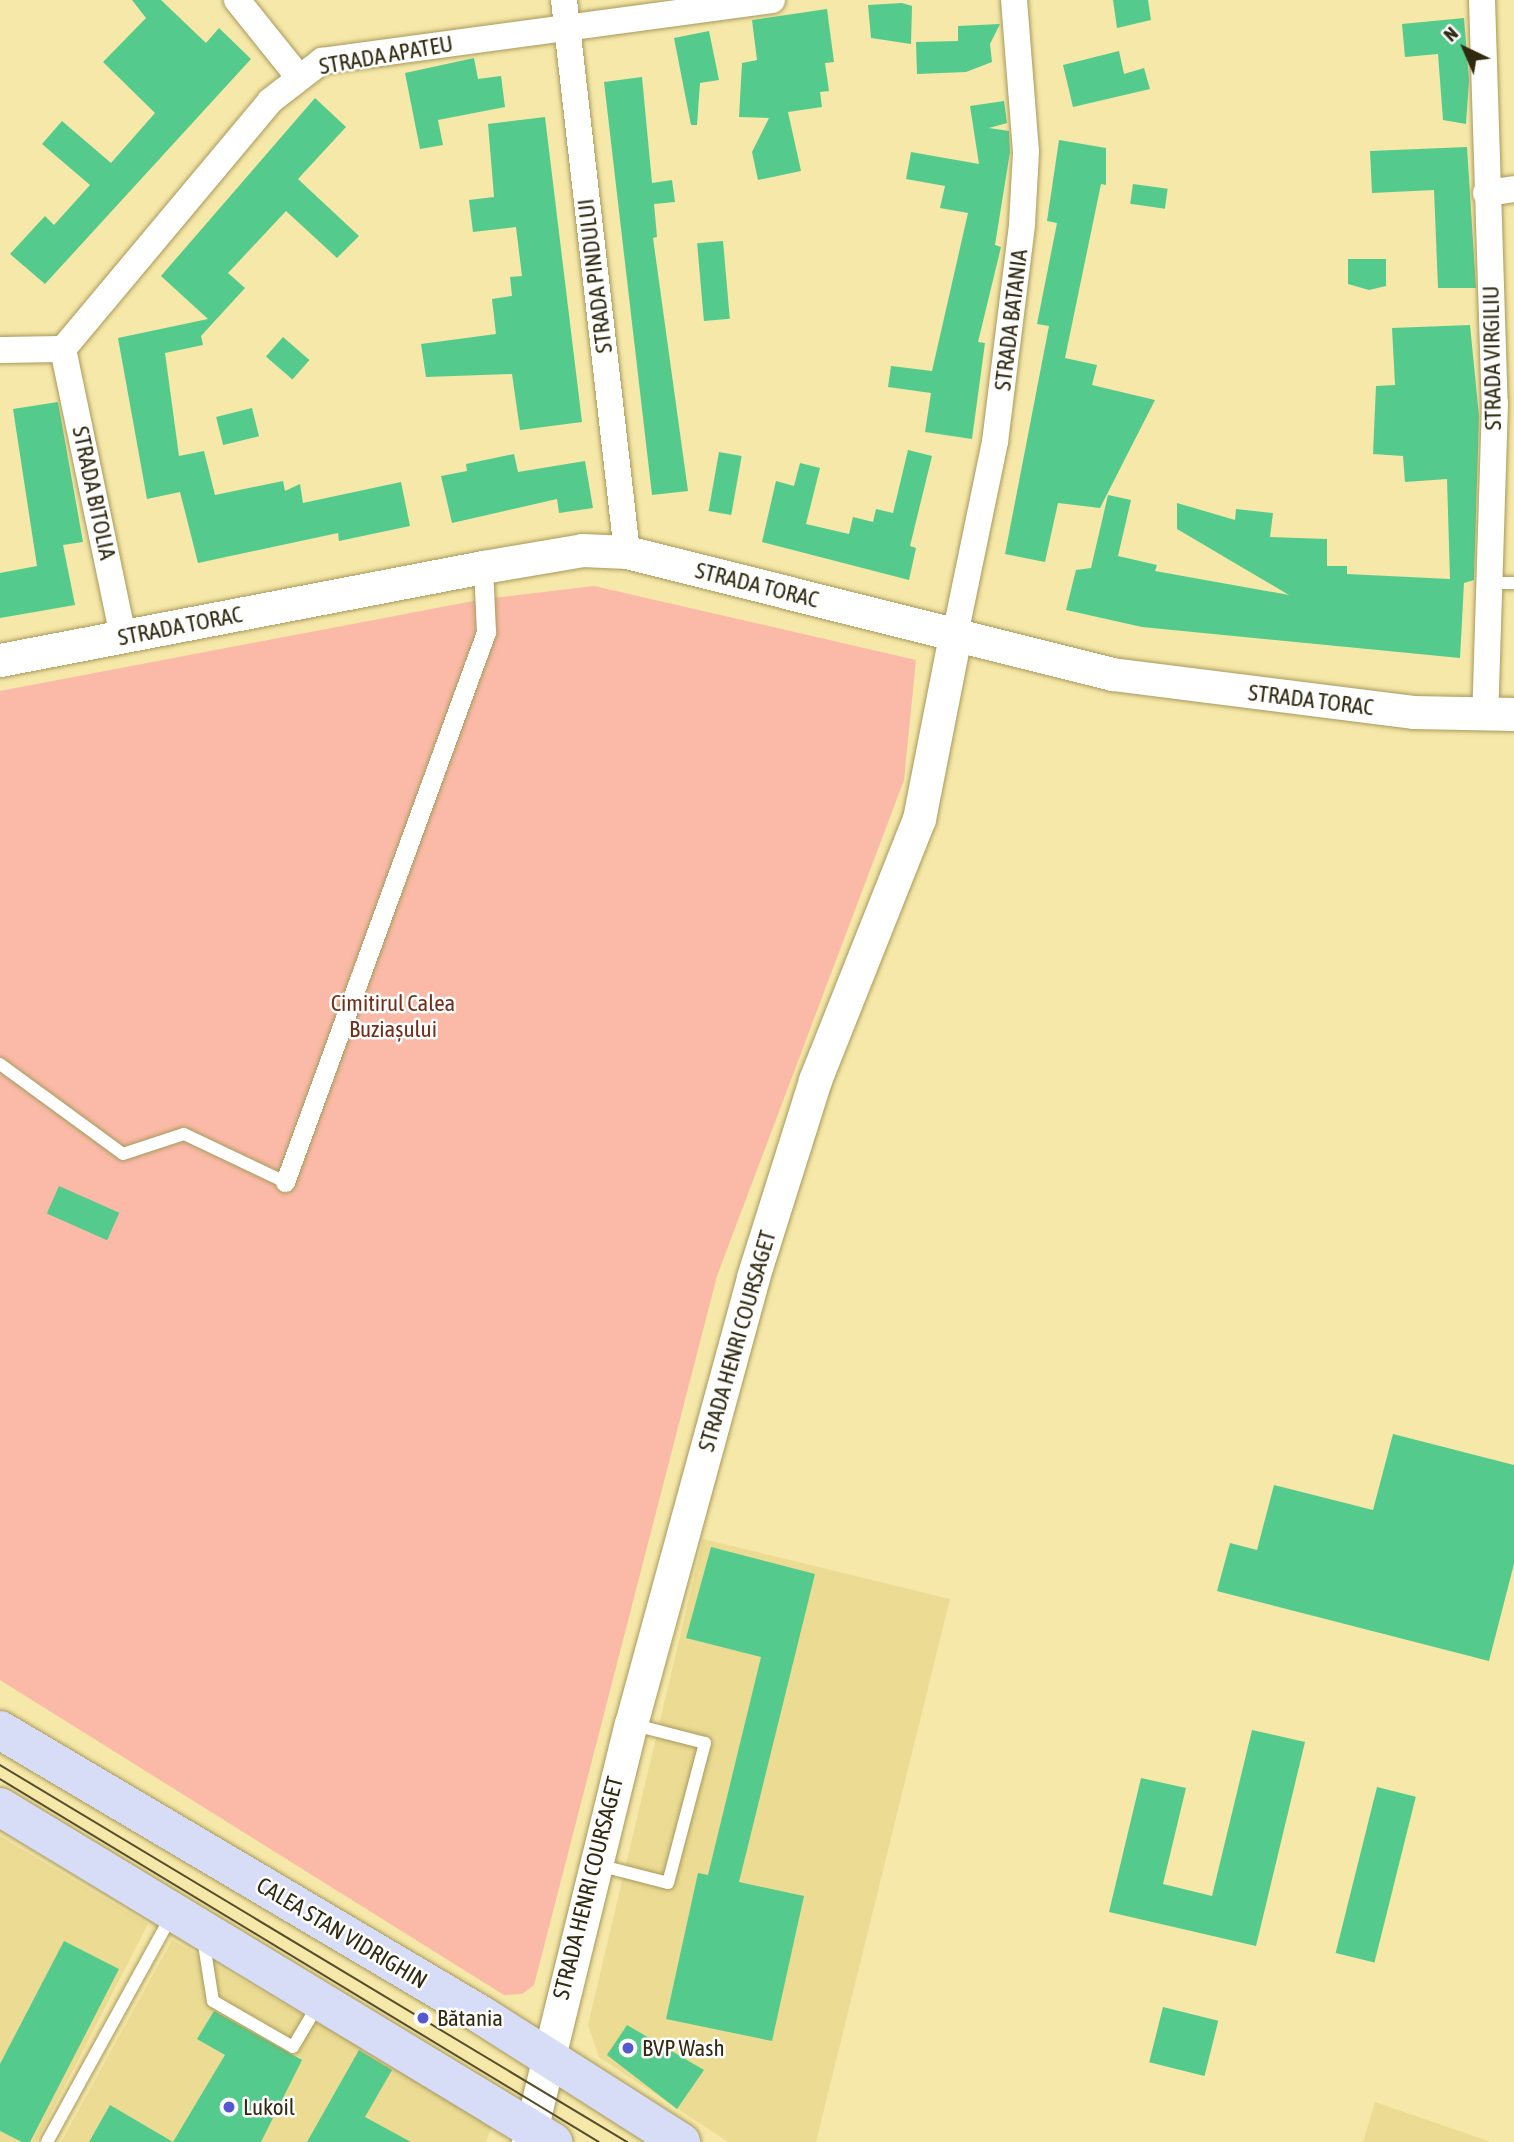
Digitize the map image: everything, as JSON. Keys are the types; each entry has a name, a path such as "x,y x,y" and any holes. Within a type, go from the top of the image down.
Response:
{"main road":[{"name":"CALEA STAN VIDRIGHIN","path":"0,1730 546,2056 681,2142"},
{"path":"0,1807 321,1999 538,2138"}],"street":[{"path":"237,0 297,75"},
{"name":"STRADA PINDULUI","path":"564,0 628,552"},
{"name":"STRADA APATEU","path":"63,349 297,75 322,61 772,0"},
{"name":"STRADA BATANIA","path":"955,635 1013,316 1026,152 1014,0"},
{"name":"STRADA VIRGILIU","path":"1482,0 1486,193 1504,402 1499,714"},
{"path":"1486,193 1514,188"},
{"path":"0,350 63,349"},
{"name":"STRADA BITOLIA","path":"63,349 123,637"},
{"name":"STRADA TORAC","path":"0,660 582,550 628,552 1112,674 1302,700 1499,714"},
{"path":"285,1182 486,632 483,567"},
{"name":"STRADA HENRI COURSAGET","path":"538,2138 546,2056 631,1724 752,1277 811,1093 919,819 955,635"}],"lane":[{"path":"0,1064 123,1154 184,1134 285,1182"},
{"path":"595,1864 668,1883 705,1743 631,1724"},
{"path":"188,1919 213,2000 293,2047 321,1999"},
{"path":"47,2142 188,1919"}],"shaded area":[{"path":"703,1539 950,1599 816,2142 728,2142 599,2057 588,2025"},
{"path":"0,1836 148,1924 36,2142 0,2142"},
{"path":"172,1940 493,2123 486,2142 61,2142"},
{"path":"1375,2102 1491,2142 1363,2142"}],"green space":[{"name":"Cimitirul Calea Buziașului","path":"594,586 916,660 904,780 717,1276 534,1985 522,1994 504,1995 0,1680 0,691 484,599"}],"building":[{"path":"132,0 161,0 206,43 219,28 251,59 45,284 10,254 45,216 54,225 90,185 42,144 62,121 111,163 155,113 103,62 146,18"},
{"path":"1113,0 1148,0 1151,20 1117,28"},
{"path":"902,3 912,6 911,44 871,38 868,5"},
{"path":"827,9 834,62 825,63 829,91 820,92 822,107 788,112 801,171 758,180 752,152 769,118 739,117 742,63 757,60 752,20"},
{"path":"1464,18 1469,80 1466,124 1443,120 1438,54 1405,57 1402,24"},
{"path":"1000,24 990,44 992,62 966,72 917,74 916,42 958,41 958,26"},
{"path":"709,31 719,80 700,83 697,125 691,125 674,38"},
{"path":"1119,51 1124,74 1144,68 1150,89 1073,107 1063,65"},
{"path":"474,58 478,79 501,76 505,107 438,120 443,145 420,149 405,73"},
{"path":"642,77 652,183 672,180 675,202 654,204 657,237 653,238 688,491 652,495 604,82"},
{"path":"315,98 346,127 298,179 359,236 337,258 286,211 228,273 245,288 201,336 203,345 165,353 179,456 204,451 215,495 283,481 285,491 300,484 303,503 401,482 410,526 339,541 338,533 198,563 180,492 147,499 118,338 208,319 161,276"},
{"path":"1004,101 1007,123 989,128 1009,131 1010,152 995,245 1001,247 978,342 985,343 972,439 925,432 931,393 888,387 891,366 932,371 968,213 940,208 945,186 906,179 911,152 979,164 970,106"},
{"path":"545,117 582,422 520,430 512,374 426,377 421,344 496,334 492,299 512,296 510,277 522,276 516,227 473,232 469,200 494,197 488,124"},
{"path":"1059,140 1106,148 1106,185 1101,184 1065,358 1097,365 1092,385 1155,400 1100,508 1058,503 1045,562 1005,554 1049,326 1037,324 1057,223 1047,221"},
{"path":"1467,147 1476,288 1438,288 1434,190 1372,193 1370,151"},
{"path":"1133,184 1168,189 1165,209 1130,204"},
{"path":"723,241 730,319 704,321 697,243"},
{"path":"1348,259 1386,259 1386,286 1369,290 1348,284"},
{"path":"1470,325 1479,416 1474,580 1464,583 1460,658 1142,627 1066,610 1076,570 1091,568 1108,495 1131,500 1118,556 1157,565 1155,571 1289,595 1177,529 1177,503 1235,520 1236,509 1273,513 1270,537 1327,539 1327,566 1347,566 1347,574 1450,579 1447,479 1405,482 1403,456 1373,454 1376,386 1395,385 1392,328"},
{"path":"283,337 309,360 292,380 266,357"},
{"path":"58,402 83,542 63,545 75,605 0,618 0,573 37,566 13,409"},
{"path":"252,408 259,436 223,445 216,417"},
{"path":"908,450 932,456 910,546 916,548 909,580 762,542 776,481 794,486 800,463 820,468 806,524 849,534 853,517 873,522 876,509 893,513"},
{"path":"719,452 742,456 731,515 709,511"},
{"path":"514,454 518,472 585,461 593,508 559,513 557,499 452,523 441,476 467,471 466,464"},
{"path":"59,1186 119,1213 107,1240 47,1213"},
{"path":"1393,1434 1514,1465 1514,1564 1489,1661 1217,1591 1230,1543 1257,1550 1274,1485 1373,1510"},
{"path":"711,1547 815,1574 739,1882 804,1896 772,2041 666,2019 698,1873 708,1875 761,1657 686,1638"},
{"path":"1252,1730 1305,1742 1256,1946 1109,1912 1141,1778 1186,1788 1163,1884 1212,1896"},
{"path":"1377,1787 1416,1797 1374,1963 1336,1953"},
{"path":"64,1941 119,1969 30,2142 22,2142 0,2131 0,2064"},
{"path":"1163,2007 1218,2021 1205,2076 1149,2062"},
{"path":"214,2011 302,2060 261,2142 173,2142 225,2055 197,2039"},
{"path":"627,2025 704,2070 677,2109 607,2055"},
{"path":"359,2050 392,2070 365,2117 411,2142 307,2142"},
{"path":"110,2105 173,2142 89,2142"}],"tram line":[{"path":"0,1765 627,2142"},
{"path":"0,1779 599,2142"}],"place":[{"name":"Bătania","path":"423,2018"},
{"name":"BVP Wash","path":"628,2048"},
{"name":"Lukoil","path":"229,2107"}]}
